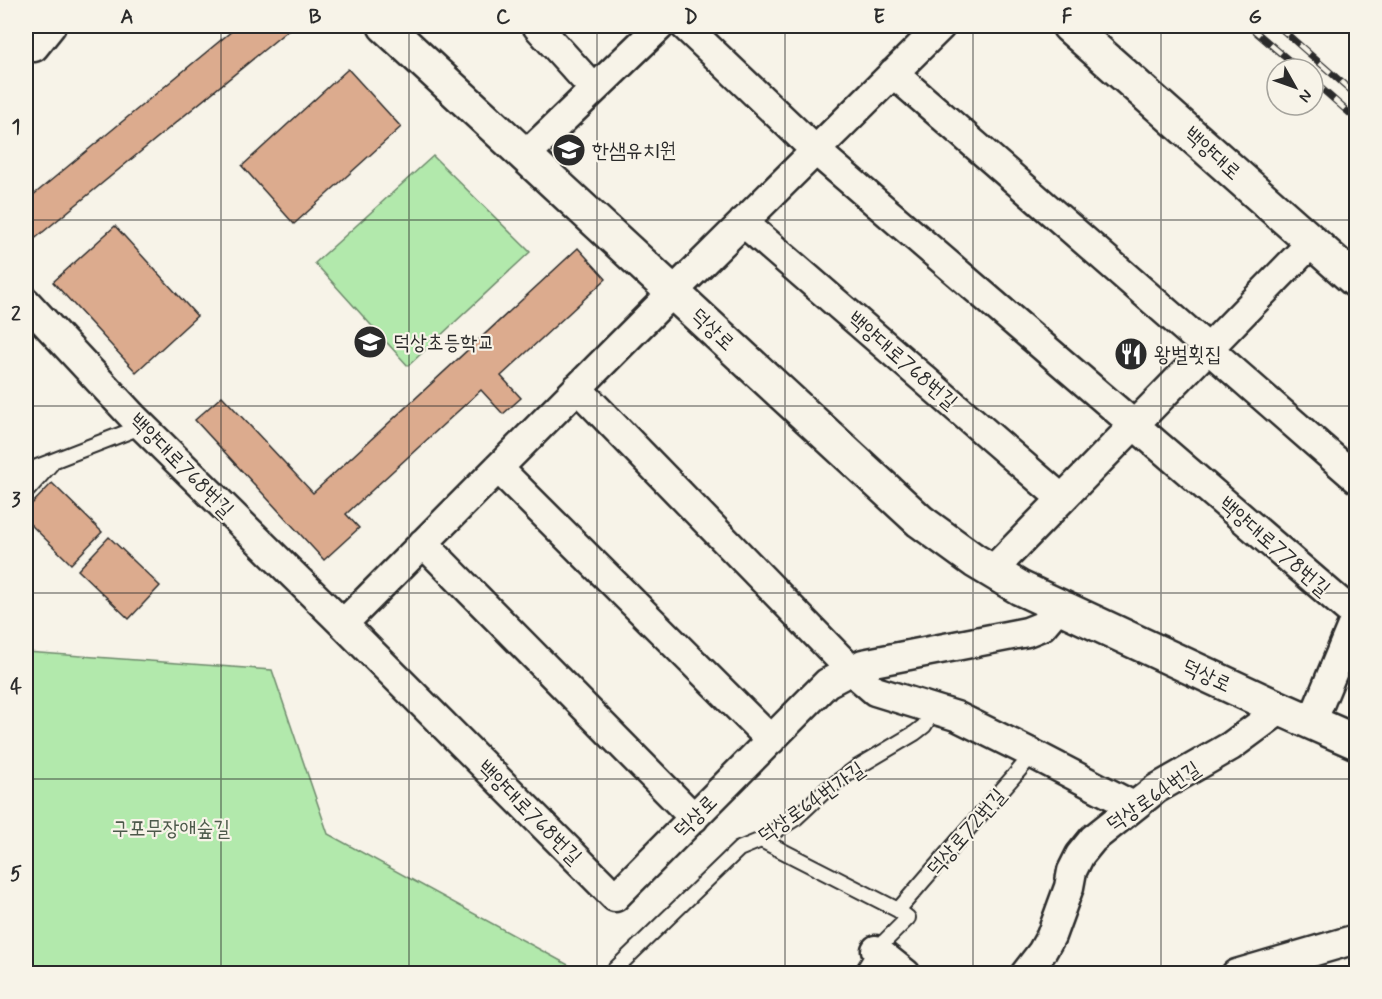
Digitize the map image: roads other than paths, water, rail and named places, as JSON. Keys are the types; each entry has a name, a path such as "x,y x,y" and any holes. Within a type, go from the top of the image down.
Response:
{"main road":[{"name":"덕상로","path":"385,26 526,154 920,521 1020,588 1356,742"},
{"name":"백양대로","path":"1069,26 1356,281"}],"street":[{"path":"537,26 594,89"},
{"path":"526,154 660,26"},
{"path":"685,26 814,150 1135,425"},
{"path":"343,624 814,150 941,26"},
{"path":"893,73 1356,478"},
{"name":"백양대로768번길","path":"743,222 1062,499"},
{"path":"992,571 1312,242"},
{"name":"백양대로768번길","path":"26,302 143,426 615,897"},
{"path":"577,388 851,670 875,691 956,716 1132,806"},
{"name":"백양대로778번길","path":"1135,425 1356,616 1312,722"},
{"path":"498,468 771,740"},
{"path":"423,543 694,818"},
{"name":"덕상로","path":"615,897 827,683 863,664 1027,632 1042,626 1059,606"},
{"name":"덕상로64번길","path":"1025,974 1051,936 1069,887 1072,871 1080,855 1093,839 1156,789 1232,746 1281,709"},
{"path":"1236,974 1356,939"},
{"path":"869,962 906,974"}],"lane":[{"path":"26,474 54,460 143,426"},
{"path":"26,492 54,460"},
{"name":"덕상로64번가길","path":"611,973 739,849 761,840 796,818 826,790 856,768 924,726 934,710"},
{"name":"덕상로72번길","path":"898,910 1033,754"},
{"path":"761,840 898,910 908,918 869,962"}],"railway":[{"path":"1249,26 1285,57"},
{"path":"1278,26 1356,95"},
{"path":"1325,92 1356,119"}],"place":[{"name":"한샘유치원","path":"569,150"},
{"name":"덕상초등학교","path":"370,342"},
{"name":"왕벌횟집","path":"1131,354"}],"park label":[{"name":"구포무장애숲길","path":"171,828"}]}
